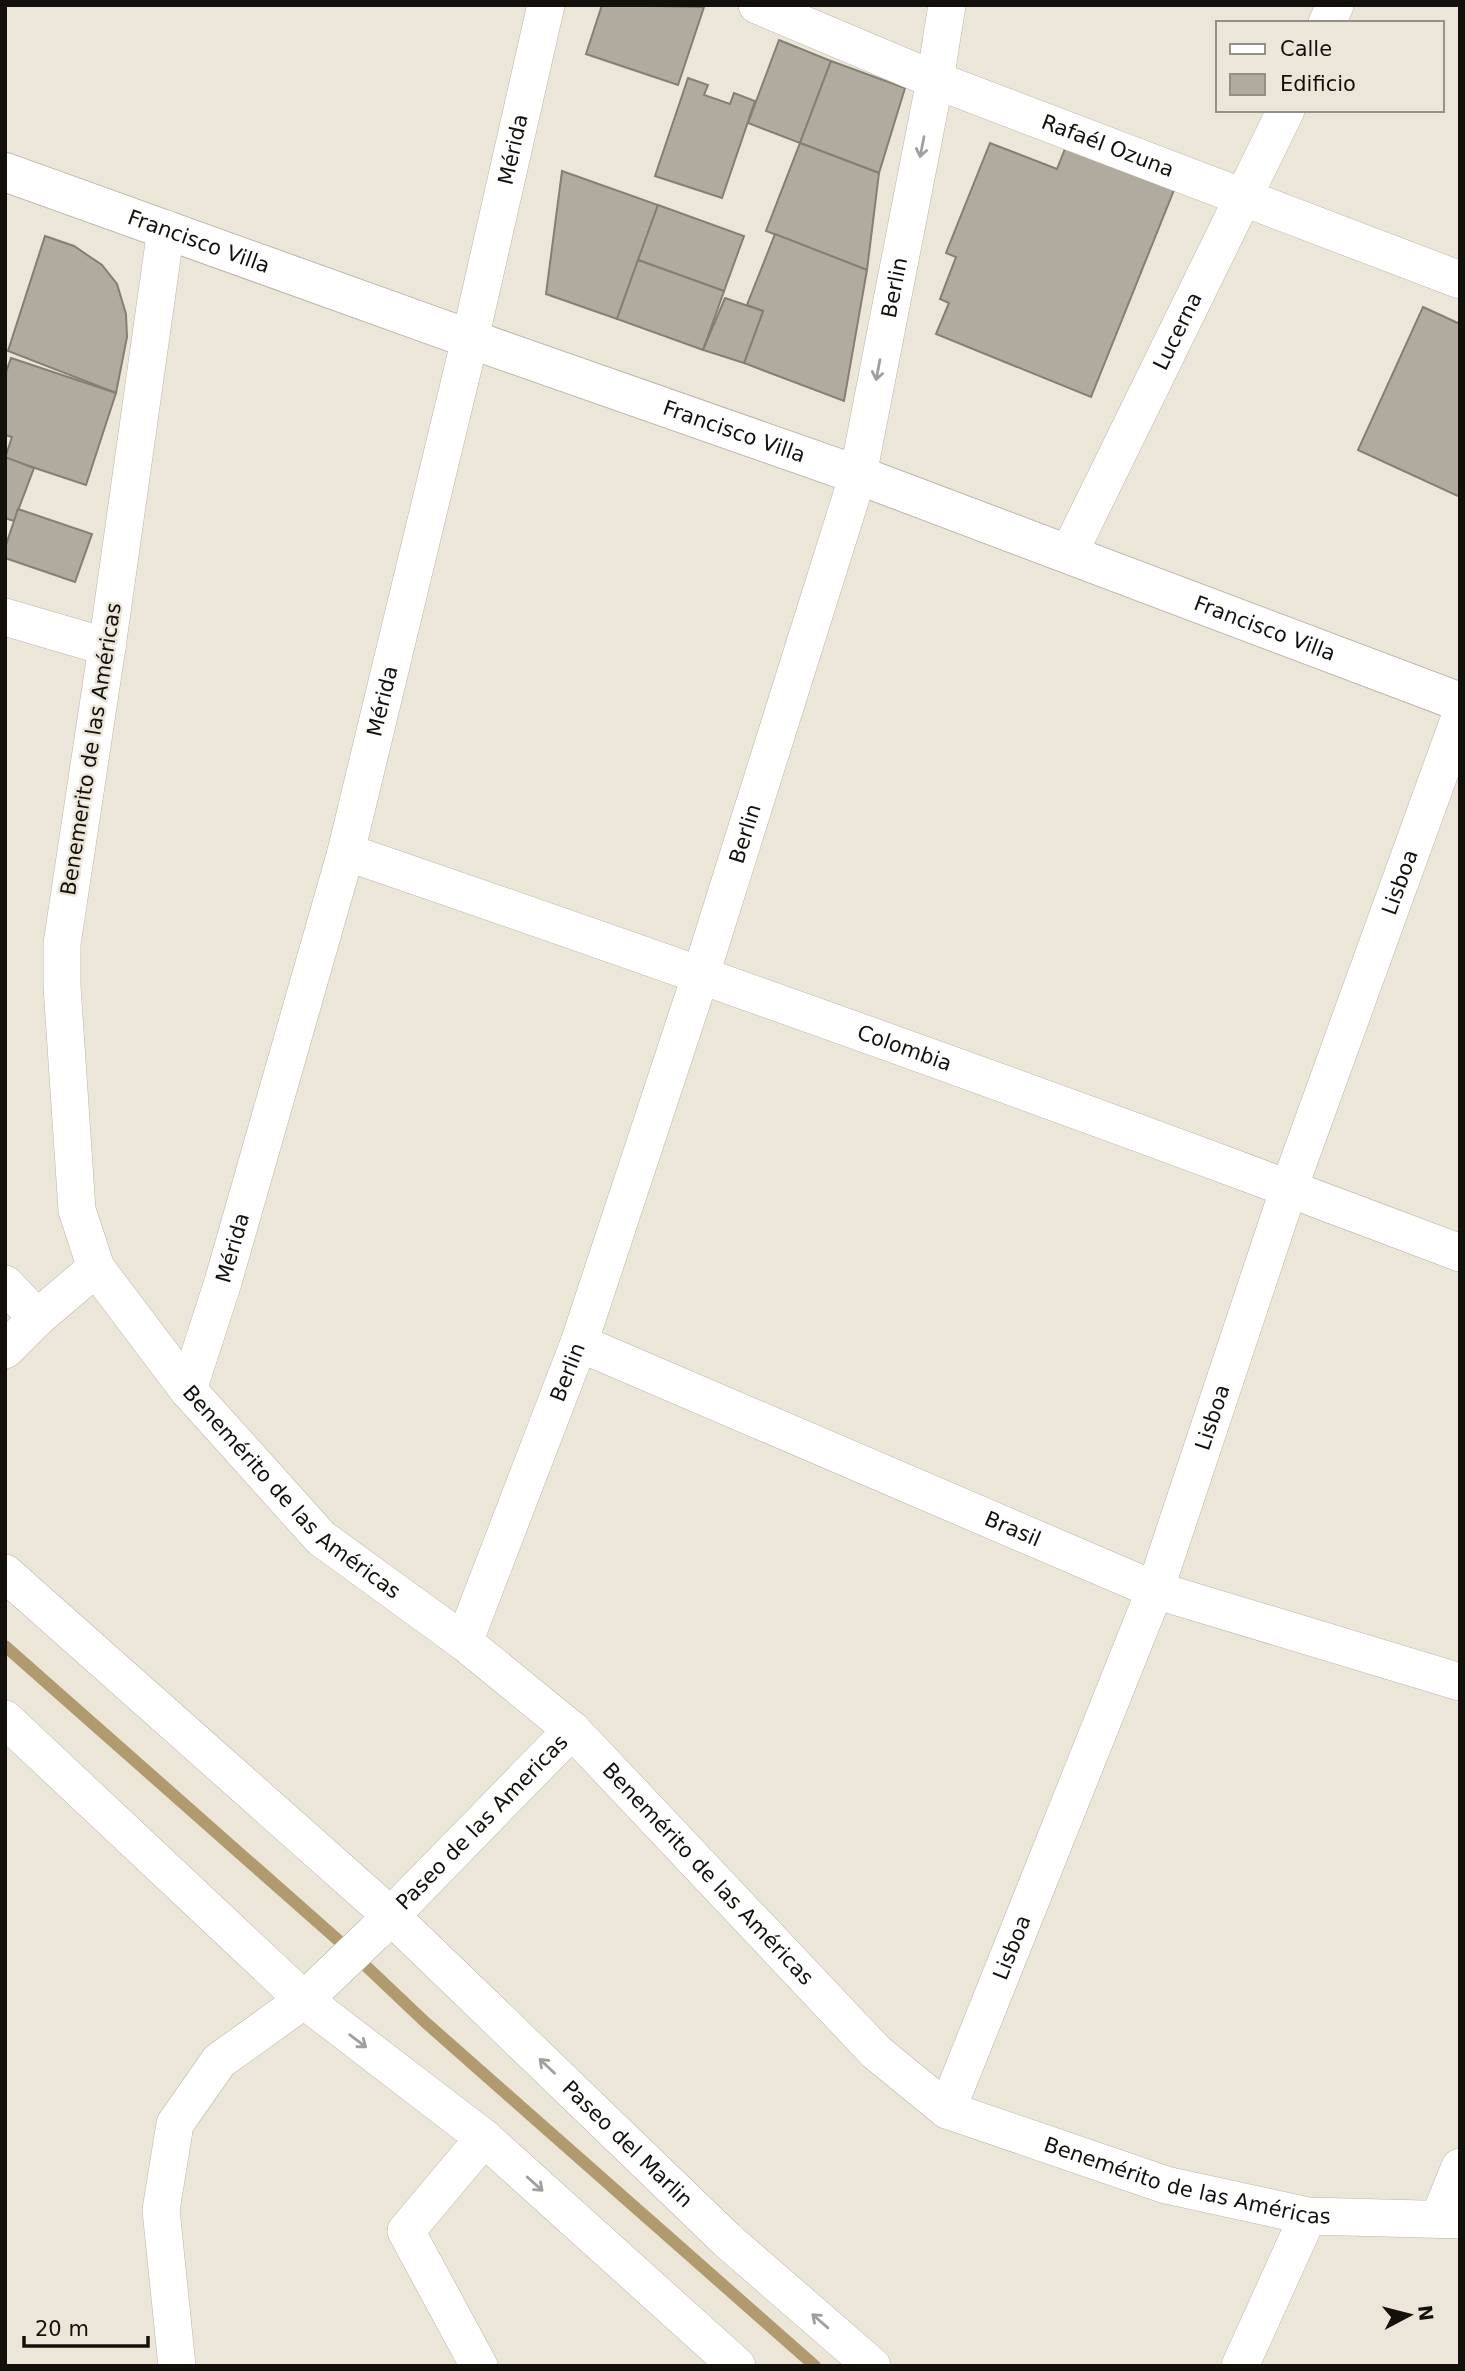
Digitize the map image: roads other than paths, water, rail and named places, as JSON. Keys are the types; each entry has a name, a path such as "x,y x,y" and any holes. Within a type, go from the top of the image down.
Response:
{"street":[{"name":"Mérida","path":"188,1390 223,1282 346,852 470,339 546,5"},
{"name":"Rafaél Ozuna","path":"757,5 935,80 1460,280"},
{"name":"Berlin","path":"464,1642 579,1343 701,974 858,475 935,80 947,5"},
{"path":"1328,21 1335,5"},
{"name":"Lucerna","path":"1069,553 1285,112"},
{"name":"Francisco Villa","path":"5,172 858,475 1460,702"},
{"name":"Benemerito de las Américas","path":"96,1268 77,1210 62,986 62,944 166,229"},
{"path":"5,617 107,647"},
{"name":"Lisboa","path":"947,2110 1155,1590 1289,1188 1460,717"},
{"name":"Colombia","path":"346,852 701,974 1460,1253"},
{"path":"5,1350 37,1318 96,1268"},
{"name":"Benemérito de las Américas","path":"96,1268 188,1390 321,1538 464,1642 572,1730 876,2052 947,2110 1166,2185 1308,2216 1449,2219"},
{"path":"5,1284 37,1318"},
{"name":"Brasil","path":"579,1343 1155,1590 1460,1682"},
{"name":"Paseo del Marlin","path":"5,1573 727,2240 872,2366"},
{"path":"5,1719 304,2000 484,2138 714,2358"},
{"name":"Paseo de las Americas","path":"304,2000 572,1730"},
{"path":"179,2365 161,2210 176,2124 219,2061 304,2000"},
{"path":"479,2366 406,2231 484,2138"},
{"path":"1449,2219 1460,2167"},
{"path":"1240,2366 1308,2216"}],"waterway":[{"path":"5,1646 815,2366"}]}
